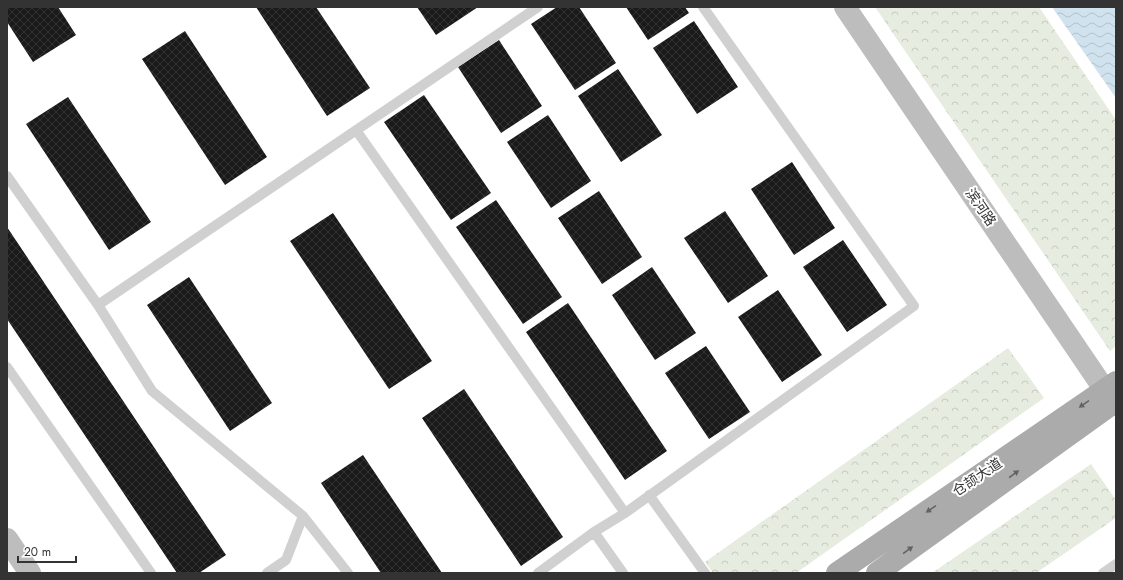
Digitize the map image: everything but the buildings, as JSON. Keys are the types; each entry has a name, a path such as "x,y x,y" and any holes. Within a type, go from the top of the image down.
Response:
{"main road":[{"name":"仓颉大道","path":"837,573 873,567 1113,396"}],"street":[{"name":"滨河路","path":"845,7 1113,396"},
{"path":"7,539 30,573"}],"lane":[{"path":"98,305 538,7"},
{"path":"538,573 914,306 704,7"},
{"path":"356,130 624,513"},
{"path":"7,176 98,305 152,391 303,516 348,573"},
{"path":"7,367 151,573"},
{"path":"649,495 705,573"},
{"path":"267,573 286,560 303,516"},
{"path":"594,532 623,573"},
{"path":"1103,573 1116,564"}],"green space":[{"path":"875,7 1039,7 1116,120 1116,346 1110,351"},
{"path":"1008,348 1044,398 796,573 713,573 705,562"},
{"path":"1091,464 1116,500 1116,518 1036,573 932,573"}],"water":[{"path":"1052,7 1116,7 1116,98"}]}
